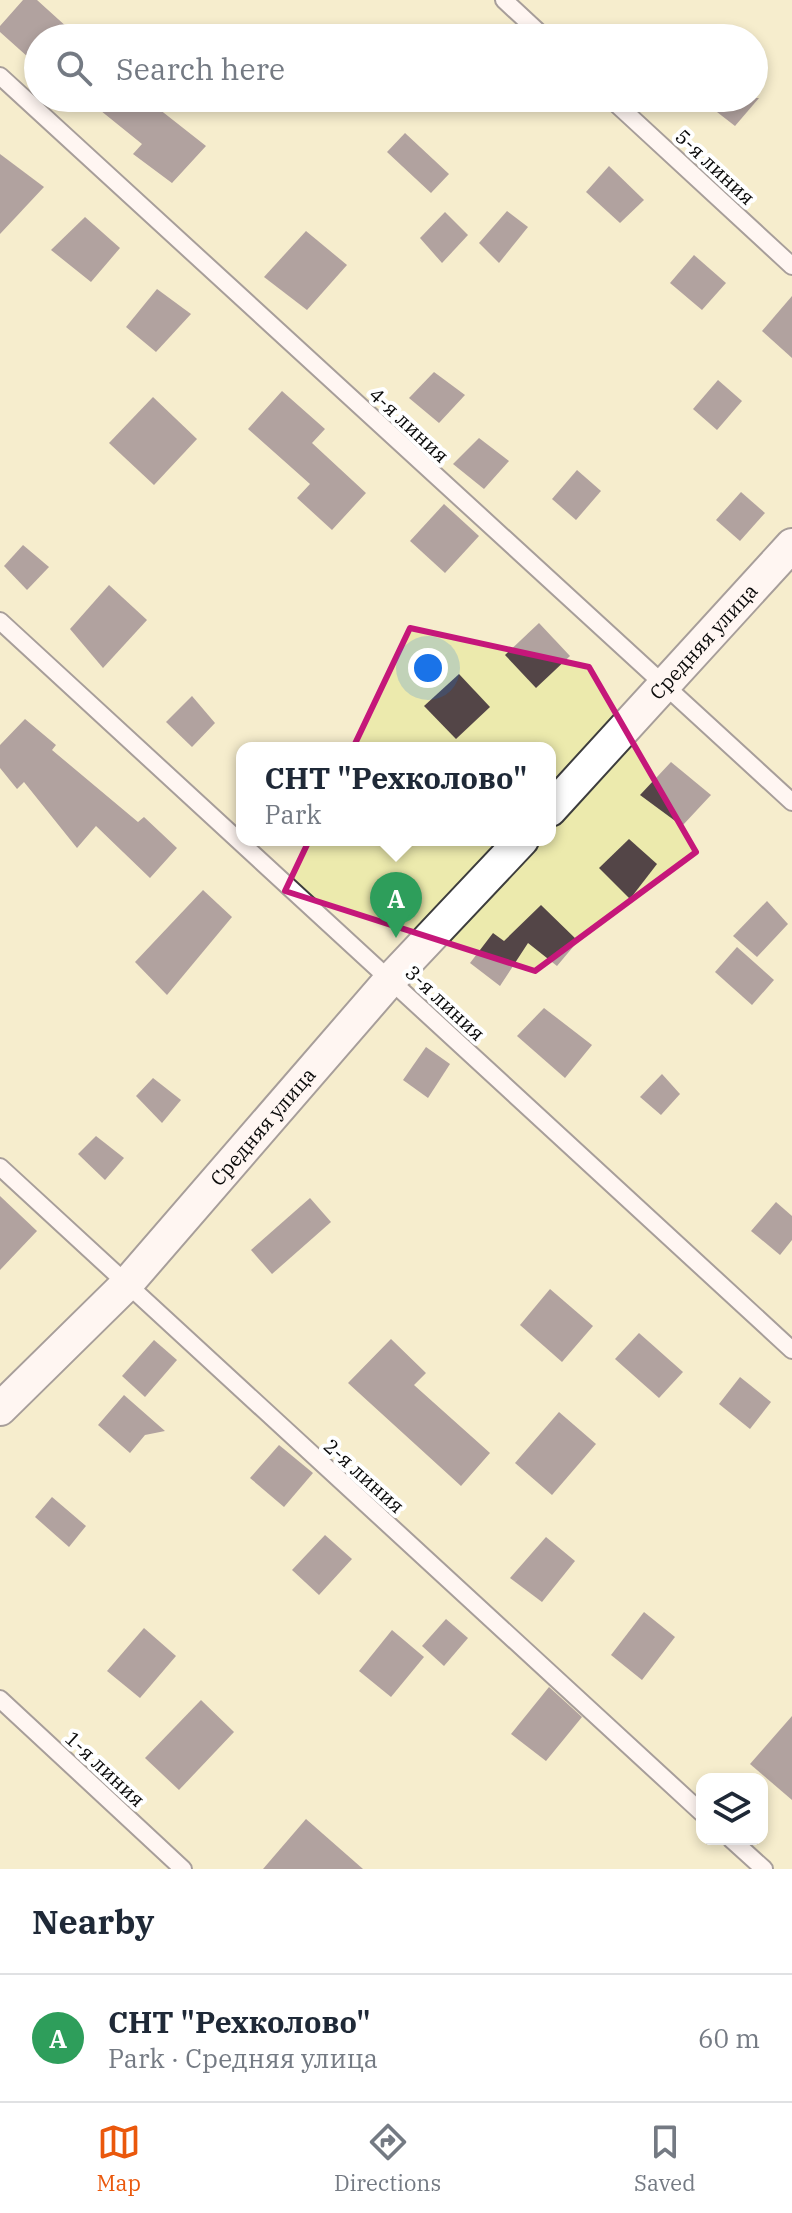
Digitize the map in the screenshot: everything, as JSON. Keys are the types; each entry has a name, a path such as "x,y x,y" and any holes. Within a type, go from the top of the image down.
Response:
{"street":[{"name":"Средняя улица","path":"556,804 792,545"},
{"name":"Средняя улица","path":"0,1409 126,1285 390,980 516,846"}],"lane":[{"path":"504,0 530,24"},
{"name":"4-я линия","path":"0,76 24,98"},
{"name":"4-я линия","path":"39,112 792,802"},
{"name":"5-я линия","path":"625,112 792,266"},
{"name":"3-я линия","path":"0,621 236,838"},
{"name":"3-я линия","path":"244,846 792,1350"},
{"name":"2-я линия","path":"0,1167 696,1808"},
{"name":"1-я линия","path":"0,1699 183,1869"},
{"path":"738,1845 764,1869"}],"highlighted area":[{"path":"410,628 589,667 696,852 535,971 285,891"}],"shaded area":[{"path":"0,0 792,0 792,1869 0,1869"}],"building":[{"path":"23,0 37,0 64,24 24,24 24,53 0,32 0,26"},
{"path":"102,112 163,112 206,146 172,183 133,154 142,144"},
{"path":"717,112 747,112 735,126"},
{"path":"405,133 449,174 431,193 387,152"},
{"path":"0,154 44,187 0,234"},
{"path":"609,166 644,200 620,223 586,192"},
{"path":"507,211 528,227 499,263 479,243"},
{"path":"445,212 468,235 442,263 420,238"},
{"path":"85,217 120,248 91,282 51,250"},
{"path":"306,231 347,265 307,310 264,277"},
{"path":"694,255 726,283 702,310 670,283"},
{"path":"157,289 191,314 156,352 126,327"},
{"path":"792,296 792,358 762,331"},
{"path":"434,372 465,395 439,423 409,398"},
{"path":"718,380 742,401 717,430 693,409"},
{"path":"282,391 325,429 312,443 366,493 332,530 297,498 310,484 248,429"},
{"path":"153,397 197,439 154,485 109,443"},
{"path":"479,438 509,461 484,489 453,464"},
{"path":"577,470 601,491 576,520 552,499"},
{"path":"741,492 765,513 740,541 716,520"},
{"path":"444,504 479,536 445,573 410,541"},
{"path":"23,545 49,567 27,590 4,566"},
{"path":"109,585 147,620 103,668 70,629"},
{"path":"539,623 570,656 536,688 505,655"},
{"path":"459,674 490,707 456,739 424,706"},
{"path":"192,696 215,723 192,747 166,722"},
{"path":"25,719 56,745 52,750 138,822 144,817 177,848 150,878 96,826 77,848 24,782 17,789 0,768 0,745"},
{"path":"671,762 711,795 682,826 640,795"},
{"path":"629,839 657,864 630,899 599,868"},
{"path":"203,890 232,917 167,995 135,962"},
{"path":"767,901 788,924 757,957 733,936"},
{"path":"541,905 578,941 557,966 528,943 500,986 470,963 493,933 504,941"},
{"path":"737,947 774,980 752,1005 715,972"},
{"path":"544,1008 592,1045 565,1078 517,1036"},
{"path":"426,1047 450,1064 428,1098 403,1080"},
{"path":"662,1074 680,1094 661,1115 640,1097"},
{"path":"153,1078 181,1100 162,1123 136,1096"},
{"path":"96,1136 124,1158 105,1180 78,1154"},
{"path":"0,1196 37,1231 0,1270"},
{"path":"310,1198 331,1222 272,1274 251,1250"},
{"path":"776,1202 792,1216 792,1240 780,1255 751,1231"},
{"path":"550,1289 593,1326 562,1362 520,1325"},
{"path":"639,1333 683,1372 659,1398 615,1359"},
{"path":"391,1339 426,1373 414,1385 490,1453 461,1486 348,1383"},
{"path":"154,1340 177,1360 145,1397 122,1376"},
{"path":"740,1377 771,1402 750,1429 719,1404"},
{"path":"124,1395 165,1431 145,1435 130,1453 98,1425"},
{"path":"559,1412 596,1444 552,1495 515,1463"},
{"path":"279,1445 313,1473 284,1507 250,1478"},
{"path":"52,1497 86,1526 69,1547 35,1517"},
{"path":"325,1535 352,1559 319,1595 292,1570"},
{"path":"546,1537 575,1561 542,1602 510,1578"},
{"path":"644,1612 675,1637 642,1680 611,1655"},
{"path":"446,1619 468,1638 444,1666 422,1646"},
{"path":"144,1628 176,1656 140,1698 107,1671"},
{"path":"392,1630 424,1657 391,1697 359,1671"},
{"path":"549,1687 582,1717 546,1761 511,1734"},
{"path":"201,1700 234,1732 179,1790 145,1758"},
{"path":"792,1716 792,1800 768,1779 768,1773 760,1773 750,1764"},
{"path":"306,1819 363,1869 263,1869"}],"place":[{"name":"СНТ \"Рехколово\"","path":"396,938"}]}
